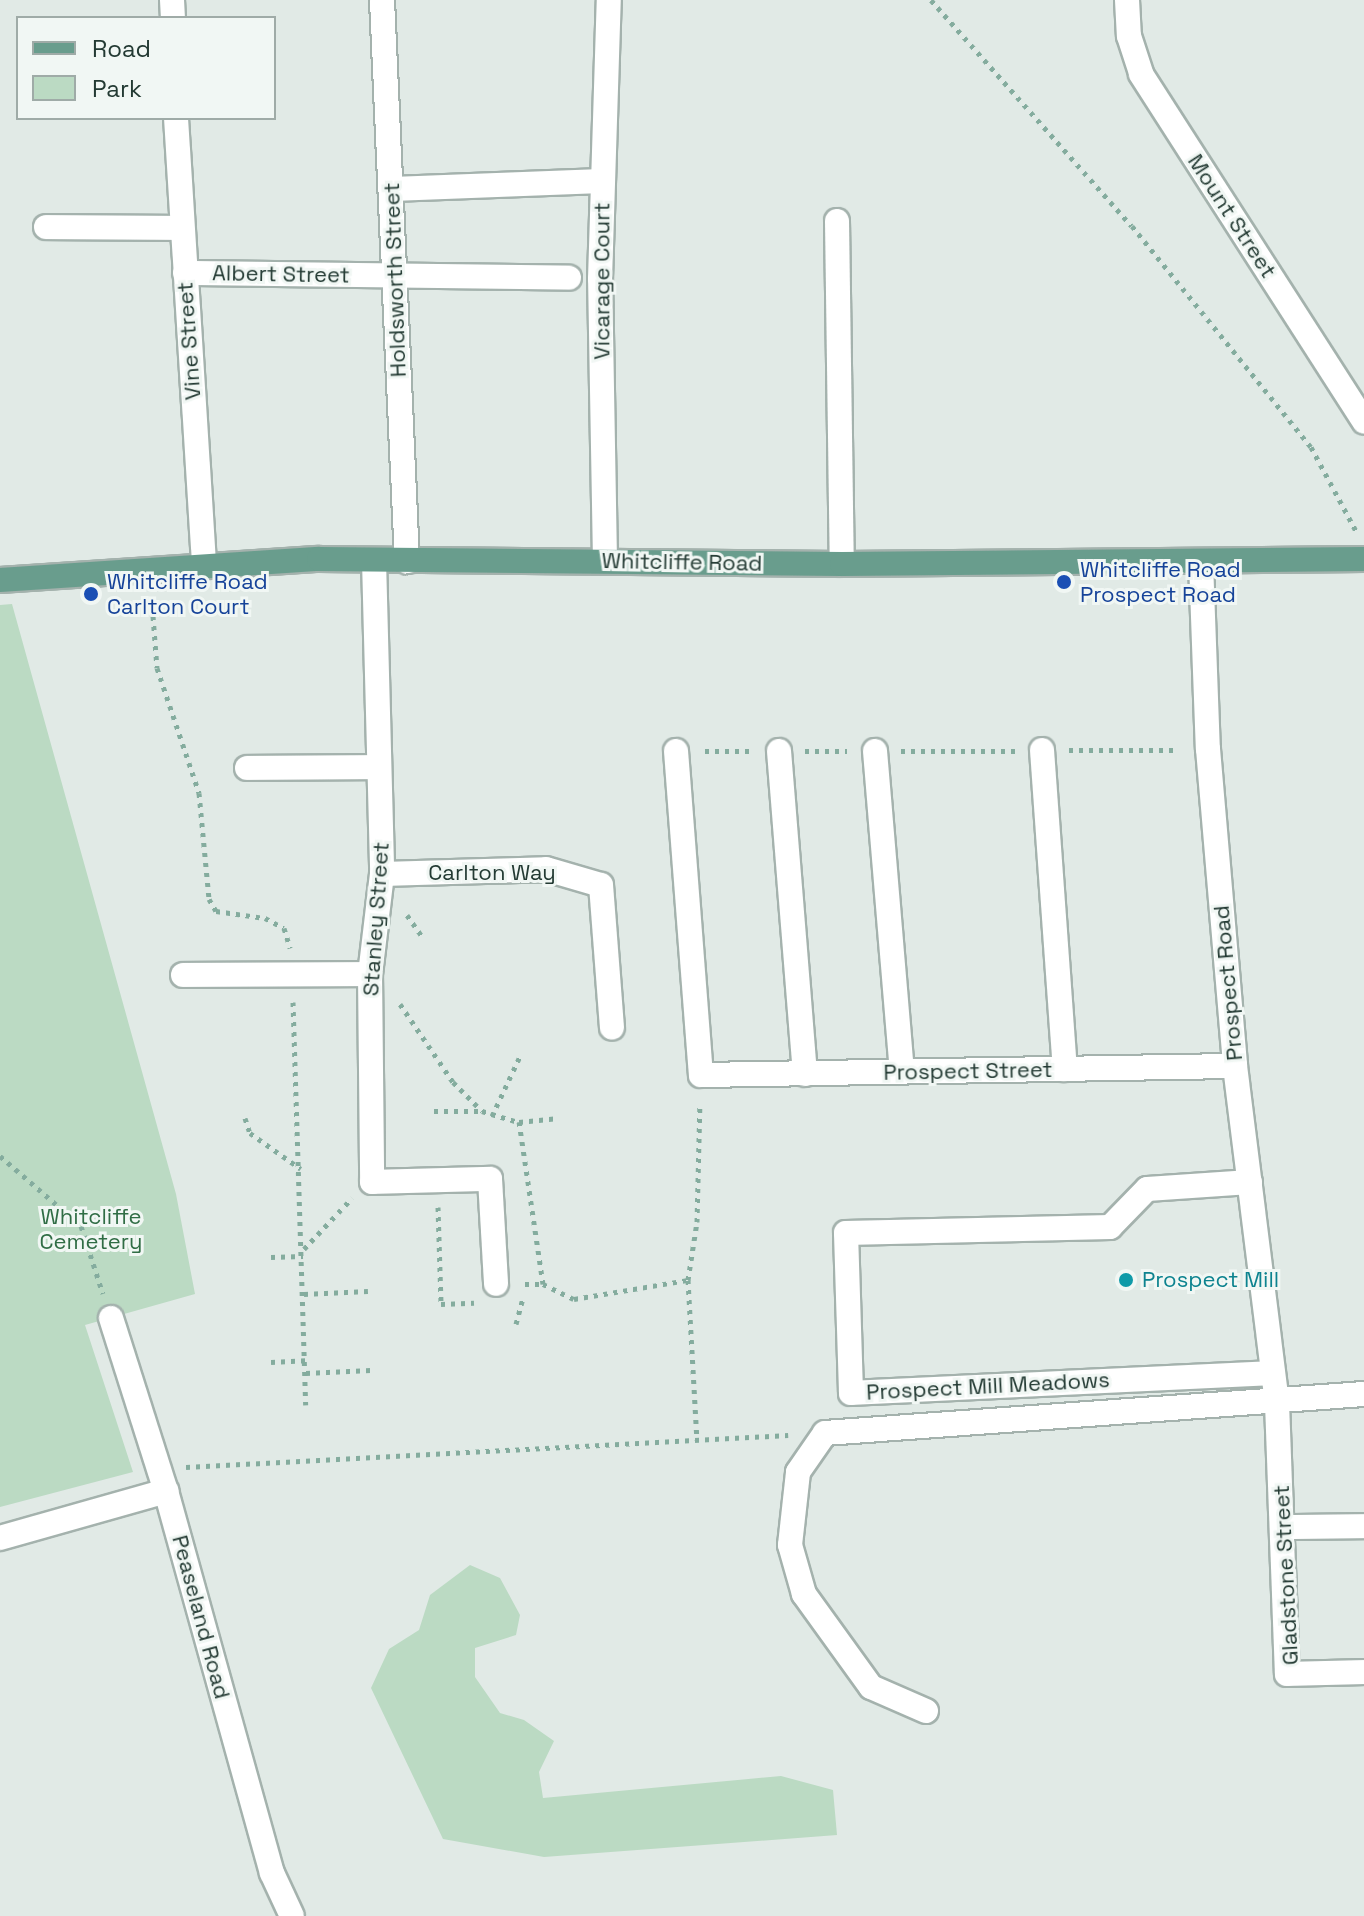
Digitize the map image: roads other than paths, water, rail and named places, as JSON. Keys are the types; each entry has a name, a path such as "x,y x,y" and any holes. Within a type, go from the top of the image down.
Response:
{"main road":[{"name":"Whitcliffe Road","path":"0,580 204,565 374,560 842,564 1364,559"}],"street":[{"name":"Holdsworth Street","path":"382,0 407,561"},
{"name":"Vicarage Court","path":"605,561 603,181 609,0"},
{"name":"Mount Street","path":"1127,0 1129,36 1141,74 1364,422"},
{"name":"Vine Street","path":"176,120 179,228 185,273 204,565"},
{"path":"391,189 603,181"},
{"path":"837,221 842,564"},
{"path":"46,227 179,228"},
{"name":"Albert Street","path":"185,273 569,278"},
{"name":"Stanley Street","path":"374,560 382,874 370,974 372,1182 490,1179 496,1296"},
{"name":"Prospect Road","path":"1201,562 1208,749 1235,1066 1277,1403"},
{"path":"1042,750 1065,1069"},
{"name":"Prospect Street","path":"676,751 701,1075 1235,1066"},
{"path":"779,751 805,1074"},
{"path":"875,751 902,1072"},
{"path":"247,768 379,767"},
{"name":"Carlton Way","path":"382,874 546,869 601,885 612,1028"},
{"path":"183,975 370,974"},
{"name":"Prospect Mill Meadows","path":"1250,1182 1147,1189 1110,1227 846,1233 851,1393 1273,1373"},
{"name":"Peaseland Road","path":"111,1318 163,1480 272,1873 292,1916"},
{"path":"926,1711 871,1687 804,1594 790,1545 798,1472 825,1433 1277,1403 1364,1394"},
{"name":"Gladstone Street","path":"1277,1403 1285,1527 1287,1674 1364,1672"},
{"path":"0,1538 163,1480"},
{"path":"1285,1527 1364,1526"}],"place":[{"name":"Whitcliffe Road Prospect Road","path":"1064,582"},
{"name":"Whitcliffe Road Carlton Court","path":"91,594"},
{"name":"Prospect Mill","path":"1126,1280"}],"park label":[{"name":"Whitcliffe Cemetery","path":"91,1228"}]}
